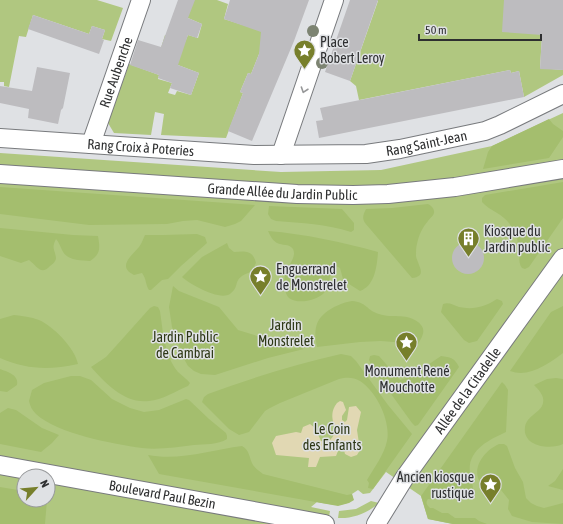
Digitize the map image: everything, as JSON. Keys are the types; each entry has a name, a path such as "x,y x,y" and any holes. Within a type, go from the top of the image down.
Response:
{"street":[{"name":"Rue Aubenche","path":"91,144 142,0"},
{"path":"281,155 334,0"},
{"name":"Rang Saint-Jean","path":"281,155 366,154 457,138 495,127 563,94"},
{"name":"Rang Croix à Poteries","path":"0,138 281,155"},
{"name":"Grande Allée du Jardin Public","path":"0,174 297,194 352,195 388,194 455,187 563,169"},
{"name":"Allée de la Citadelle","path":"376,524 406,477 563,258"},
{"name":"Boulevard Paul Bezin","path":"0,465 325,524"}],"green space":[{"path":"0,0 97,0 123,8 111,41 102,39 105,30 92,26 89,34 33,15 26,37 19,36 9,87 4,86 4,82 0,82"},
{"path":"180,0 217,0 228,4 224,19 243,25 262,28 261,49 251,74 248,73 240,92 243,93 226,138 161,135 164,114 155,112 151,135 114,133 108,123 129,64 159,75 158,79 172,83 168,93 175,95 177,91 191,95 199,73 178,65 161,48 165,35 185,42 188,35 198,38 202,24 188,18"},
{"path":"375,0 504,0 543,20 540,68 563,70 563,75 524,97 519,71 511,73 510,70 359,100 356,86 350,81 378,1"},
{"name":"Jardin Public de Cambrai","path":"563,113 563,524 453,524 428,519 421,496 386,472 370,493 363,494 358,490 352,494 353,500 344,504 335,505 317,502 311,507 330,511 329,517 293,524 0,524 0,153 281,172 381,170 492,146"},
{"path":"549,119 563,131 563,137 549,158 483,169 488,152 492,146"},
{"path":"563,182 563,218 529,267 525,269 522,268 517,240 513,229 501,215 482,202 482,198 485,195"},
{"path":"0,187 255,205 241,221 225,227 197,220 167,224 89,225 0,214"},
{"path":"428,204 433,208 434,212 422,229 417,245 416,256 421,273 417,277 412,278 365,223 363,220 364,215 366,209"},
{"path":"269,206 342,209 354,223 354,230 351,232 342,229 305,223 276,221 271,219 268,214"},
{"path":"0,228 98,236 99,250 96,256 90,261 70,258 64,254 56,239 54,247 56,258 47,269 42,270 29,260 21,263 0,256"},
{"path":"268,231 323,239 378,252 376,269 372,280 369,285 360,291 343,279 340,268 336,266 331,270 327,288 321,296 307,301 293,300 287,296 284,282 287,269 294,255 293,249 290,246 275,242"},
{"path":"197,234 205,237 207,243 168,279 162,280 151,290 149,290 142,273 134,275 126,269 127,261 140,246 145,235"},
{"path":"227,243 229,248 234,252 248,252 251,254 256,263 251,272 238,280 235,288 230,294 225,296 212,294 191,284 182,277 202,257"},
{"path":"173,286 179,291 219,307 238,330 267,339 284,348 291,349 299,347 304,349 268,358 215,375 201,374 194,371 188,366 184,359 172,327 169,307"},
{"path":"497,299 502,301 503,304 477,341 469,343 464,340 441,312 443,304 445,303 464,308 474,308 483,306"},
{"path":"352,301 364,304 379,314 408,317 418,322 422,327 423,335 418,344 381,341 317,347 315,334 316,328 317,323 323,315 334,307"},
{"path":"154,306 158,307 160,311 163,335 167,351 173,365 190,383 188,386 164,397 149,401 140,401 117,392 91,367 106,357 150,308"},
{"path":"563,306 563,353 538,369 524,373 510,371 551,312"},
{"path":"14,315 36,319 51,327 63,338 73,351 78,364 39,368 20,365 0,358 0,319"},
{"path":"341,354 351,356 356,361 388,405 412,434 373,489 368,488 369,483 367,480 384,451 388,433 385,417 377,400 372,392 360,381 350,378 339,379 280,403 265,411 249,432 239,435 229,429 202,402 204,397 208,394 225,388 291,367"},
{"path":"370,356 379,356 400,380 410,377 441,356 452,358 459,367 418,425 415,426 373,369 369,360"},
{"path":"0,369 15,376 17,382 17,385 7,392 0,391"},
{"path":"71,376 80,376 91,380 112,399 130,408 144,412 159,410 186,399 189,400 226,433 227,439 211,444 148,449 102,441 58,427 36,414 31,408 29,401 32,390 44,383"},
{"path":"547,379 563,379 563,444 545,447 533,443 528,439 525,434 525,427 528,420 540,409 543,403 542,395 534,385"},
{"path":"502,382 508,390 506,432 486,442 480,447 472,458 470,473 473,494 461,494 439,499 428,499 427,502 427,505 430,508 442,513 448,513 455,518 475,518 487,524 453,524 428,519 421,496"},
{"path":"8,408 16,410 42,428 59,435 41,452 0,444 0,413"},
{"path":"499,444 504,444 507,446 515,468 523,482 526,498 531,503 544,508 563,503 563,524 532,522 512,516 508,509 509,500 501,490 493,486 484,487 479,481 477,469 480,462 493,447"},
{"path":"242,446 248,452 256,469 263,474 347,495 352,494 354,500 338,506 159,474 148,455 172,457 183,456"},
{"path":"563,469 563,490 548,486 555,481"},
{"path":"0,487 16,490 16,508 46,508 45,524 0,524"},
{"path":"371,501 379,503 360,515 338,518 339,511 356,509"}],"sand":[{"path":"340,401 343,402 346,410 342,416 342,420 345,422 347,420 349,407 356,406 361,412 357,430 360,450 357,455 351,457 345,454 343,446 340,446 336,456 320,457 316,467 308,467 309,458 276,455 272,443 276,436 296,432 301,433 303,427 310,424 315,428 321,441 328,442 334,433 332,414 337,403"}],"building":[{"path":"178,0 195,0 188,18 202,24 197,38 188,35 178,65 199,73 191,95 170,88 172,83 158,78 159,75 130,65 138,40 161,47"},
{"path":"230,0 309,0 294,41 252,141 228,131 243,93 240,92 248,73 251,74 259,54 261,32 224,19"},
{"path":"350,0 378,0 350,81 325,72"},
{"path":"504,0 563,0 563,70 540,69 542,35 502,32"},
{"path":"33,15 89,34 92,26 105,30 102,39 104,40 99,54 28,29"},
{"path":"37,67 70,73 63,108 61,110 58,124 28,118 29,109 0,103 0,86 32,91"},
{"path":"510,70 511,73 519,71 524,97 319,138 316,121 323,120 320,108"},
{"name":"Kiosque du Jardin public","path":"465,242 471,242 481,249 484,258 483,264 477,271 471,274 465,274 455,267 452,261 452,255 459,245"}],"place":[{"name":"Place Robert Leroy","path":"304,70"},
{"name":"Kiosque du Jardin public","path":"468,258"},
{"name":"Enguerrand de Monstrelet","path":"261,296"},
{"name":"Monument René Mouchotte","path":"407,362"},
{"name":"Ancien kiosque rustique","path":"490,504"}],"park label":[{"name":"Jardin Monstrelet","path":"286,334"},
{"name":"Le Coin des Enfants","path":"332,438"}]}
